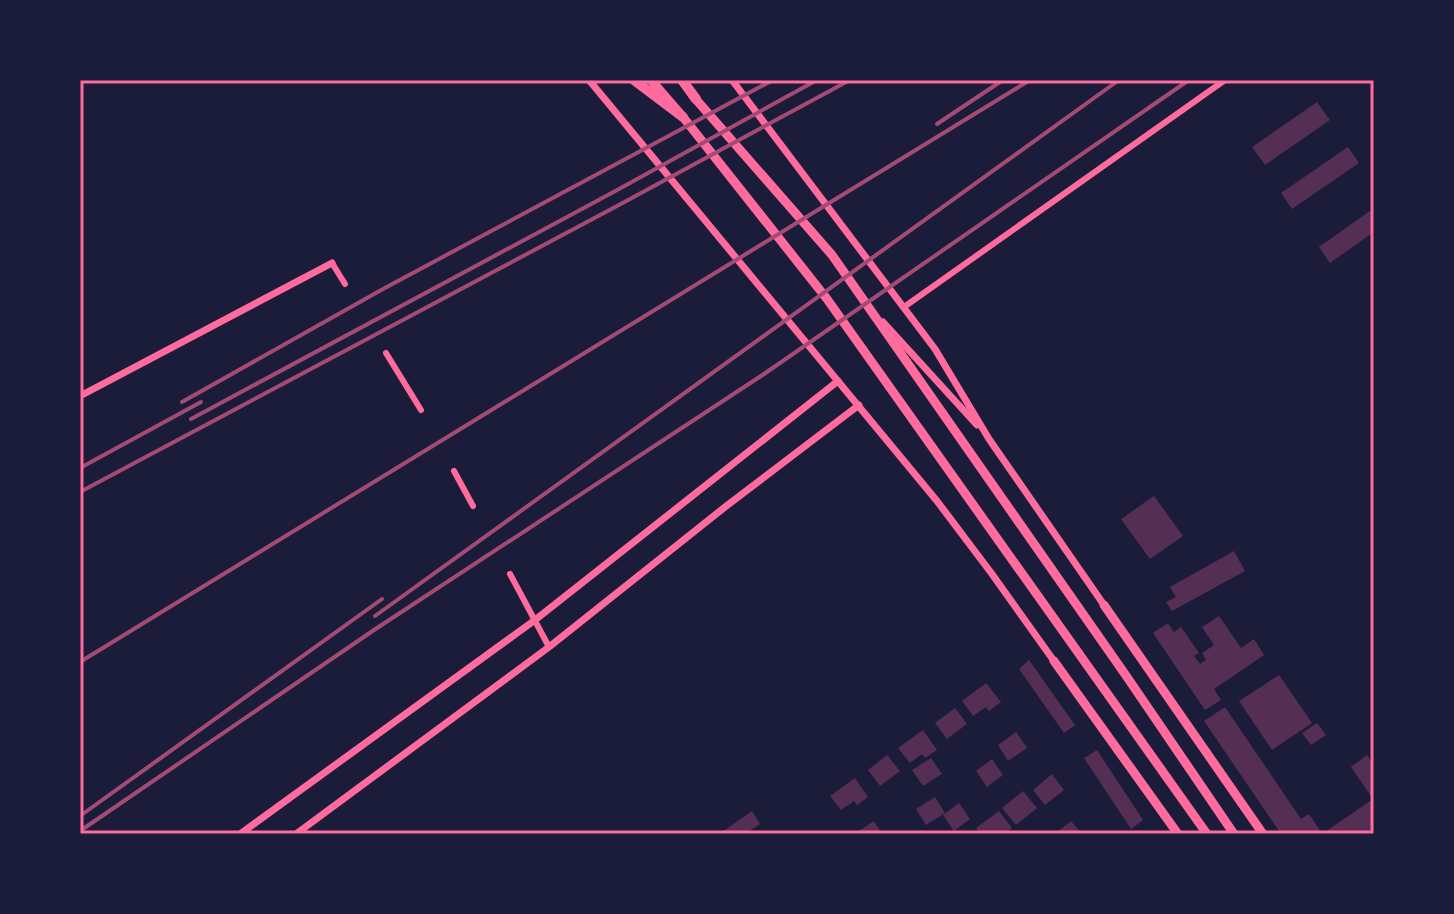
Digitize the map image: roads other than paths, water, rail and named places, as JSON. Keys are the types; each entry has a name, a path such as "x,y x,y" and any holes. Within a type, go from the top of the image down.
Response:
{"highway":[{"path":"634,80 683,117"},
{"path":"651,80 827,299 1207,834"},
{"path":"680,80 832,255 1232,831"},
{"path":"1104,605 1263,834"},
{"path":"1054,661 1178,834"}],"street":[{"path":"589,80 946,513 1054,661"},
{"path":"732,80 935,349 989,439 1104,605"},
{"path":"904,307 1225,80"},
{"path":"80,396 332,263 345,284"},
{"path":"867,304 989,439"},
{"path":"386,353 421,410"},
{"path":"240,834 535,620 838,381"},
{"path":"296,834 549,647 859,405"},
{"path":"454,471 473,506"},
{"path":"510,574 549,647"}],"railway":[{"path":"182,402 383,289 773,80"},
{"path":"191,419 817,80"},
{"path":"80,492 850,80"},
{"path":"937,124 1003,80"},
{"path":"80,662 1030,80"},
{"path":"375,616 1119,80"},
{"path":"80,831 374,630 764,374 1189,80"},
{"path":"80,468 201,402"},
{"path":"80,816 382,599"}]}
